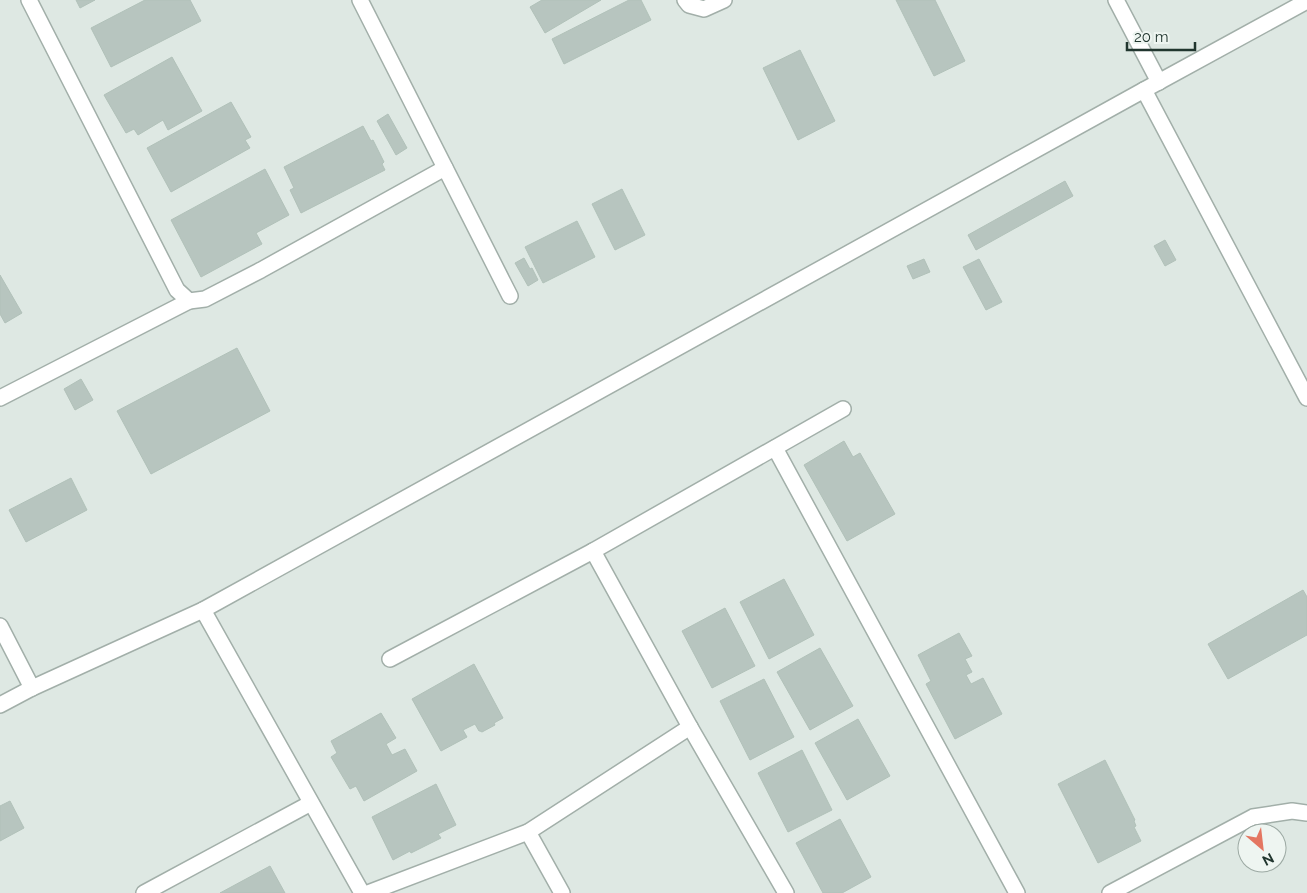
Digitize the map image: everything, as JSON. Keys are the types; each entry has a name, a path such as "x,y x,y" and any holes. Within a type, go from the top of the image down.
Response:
{"street":[{"path":"29,0 178,290 189,301"},
{"path":"360,0 510,296"},
{"path":"685,0 689,6 704,9 724,0"},
{"path":"1116,0 1158,82"},
{"path":"0,705 32,688 202,610 1307,1"},
{"path":"1144,90 1307,398"},
{"path":"0,398 189,301 206,299 445,168"},
{"path":"390,659 593,551 843,409"},
{"path":"775,448 1017,893"},
{"path":"593,551 690,727 786,893"},
{"path":"202,610 362,893"},
{"path":"0,626 32,688"},
{"path":"368,893 528,832 690,727"},
{"path":"144,893 311,803"},
{"path":"1110,893 1253,817 1292,811 1307,813"},
{"path":"528,832 562,893"}],"building":[{"path":"76,0 95,0 80,8"},
{"path":"145,0 190,0 201,21 111,67 91,28"},
{"path":"542,0 601,0 545,33 530,7"},
{"path":"629,0 641,0 651,20 564,64 552,39"},
{"path":"896,0 935,0 965,61 934,76"},
{"path":"800,50 835,121 798,140 763,68"},
{"path":"172,57 202,111 168,130 163,120 138,135 134,129 126,133 104,95"},
{"path":"231,102 251,137 245,140 250,148 171,192 147,148"},
{"path":"388,114 407,148 396,155 377,121"},
{"path":"363,126 371,141 373,140 384,162 382,164 385,170 301,213 290,190 294,188 284,167"},
{"path":"265,169 289,215 256,233 262,244 201,277 171,220"},
{"path":"1065,181 1073,196 976,250 968,235"},
{"path":"622,189 645,235 615,250 592,204"},
{"path":"577,221 595,257 543,283 525,247"},
{"path":"1165,240 1176,260 1165,266 1154,246"},
{"path":"524,258 538,280 528,286 515,263"},
{"path":"924,259 930,272 913,279 907,266"},
{"path":"979,259 1002,302 986,310 963,267"},
{"path":"0,275 22,313 5,323 0,314"},
{"path":"237,348 270,411 151,474 117,411"},
{"path":"81,379 93,400 75,410 64,389"},
{"path":"844,441 853,457 860,453 895,514 847,541 804,465"},
{"path":"71,478 87,510 26,542 9,510"},
{"path":"784,579 814,635 769,659 740,602"},
{"path":"1303,590 1307,597 1307,635 1228,679 1208,644"},
{"path":"725,608 755,666 712,688 682,631"},
{"path":"959,633 972,656 965,659 972,672 966,675 971,684 983,678 1002,714 955,739 926,684 931,681 918,655"},
{"path":"820,648 853,706 810,730 777,672"},
{"path":"474,664 503,718 482,732 479,731 475,724 463,730 467,737 441,751 412,699"},
{"path":"764,679 794,737 750,760 720,701"},
{"path":"381,713 396,738 386,744 392,755 405,749 417,771 364,801 356,786 350,789 331,757 337,753 331,741"},
{"path":"858,719 890,776 847,800 815,743"},
{"path":"802,750 832,810 788,832 758,773"},
{"path":"1105,760 1135,820 1136,826 1134,827 1141,841 1098,863 1058,784"},
{"path":"436,784 456,825 438,834 441,838 393,860 372,817"},
{"path":"10,801 24,828 0,841 0,806"},
{"path":"840,819 871,877 842,893 823,893 796,843"},
{"path":"270,866 285,893 220,893"}]}
